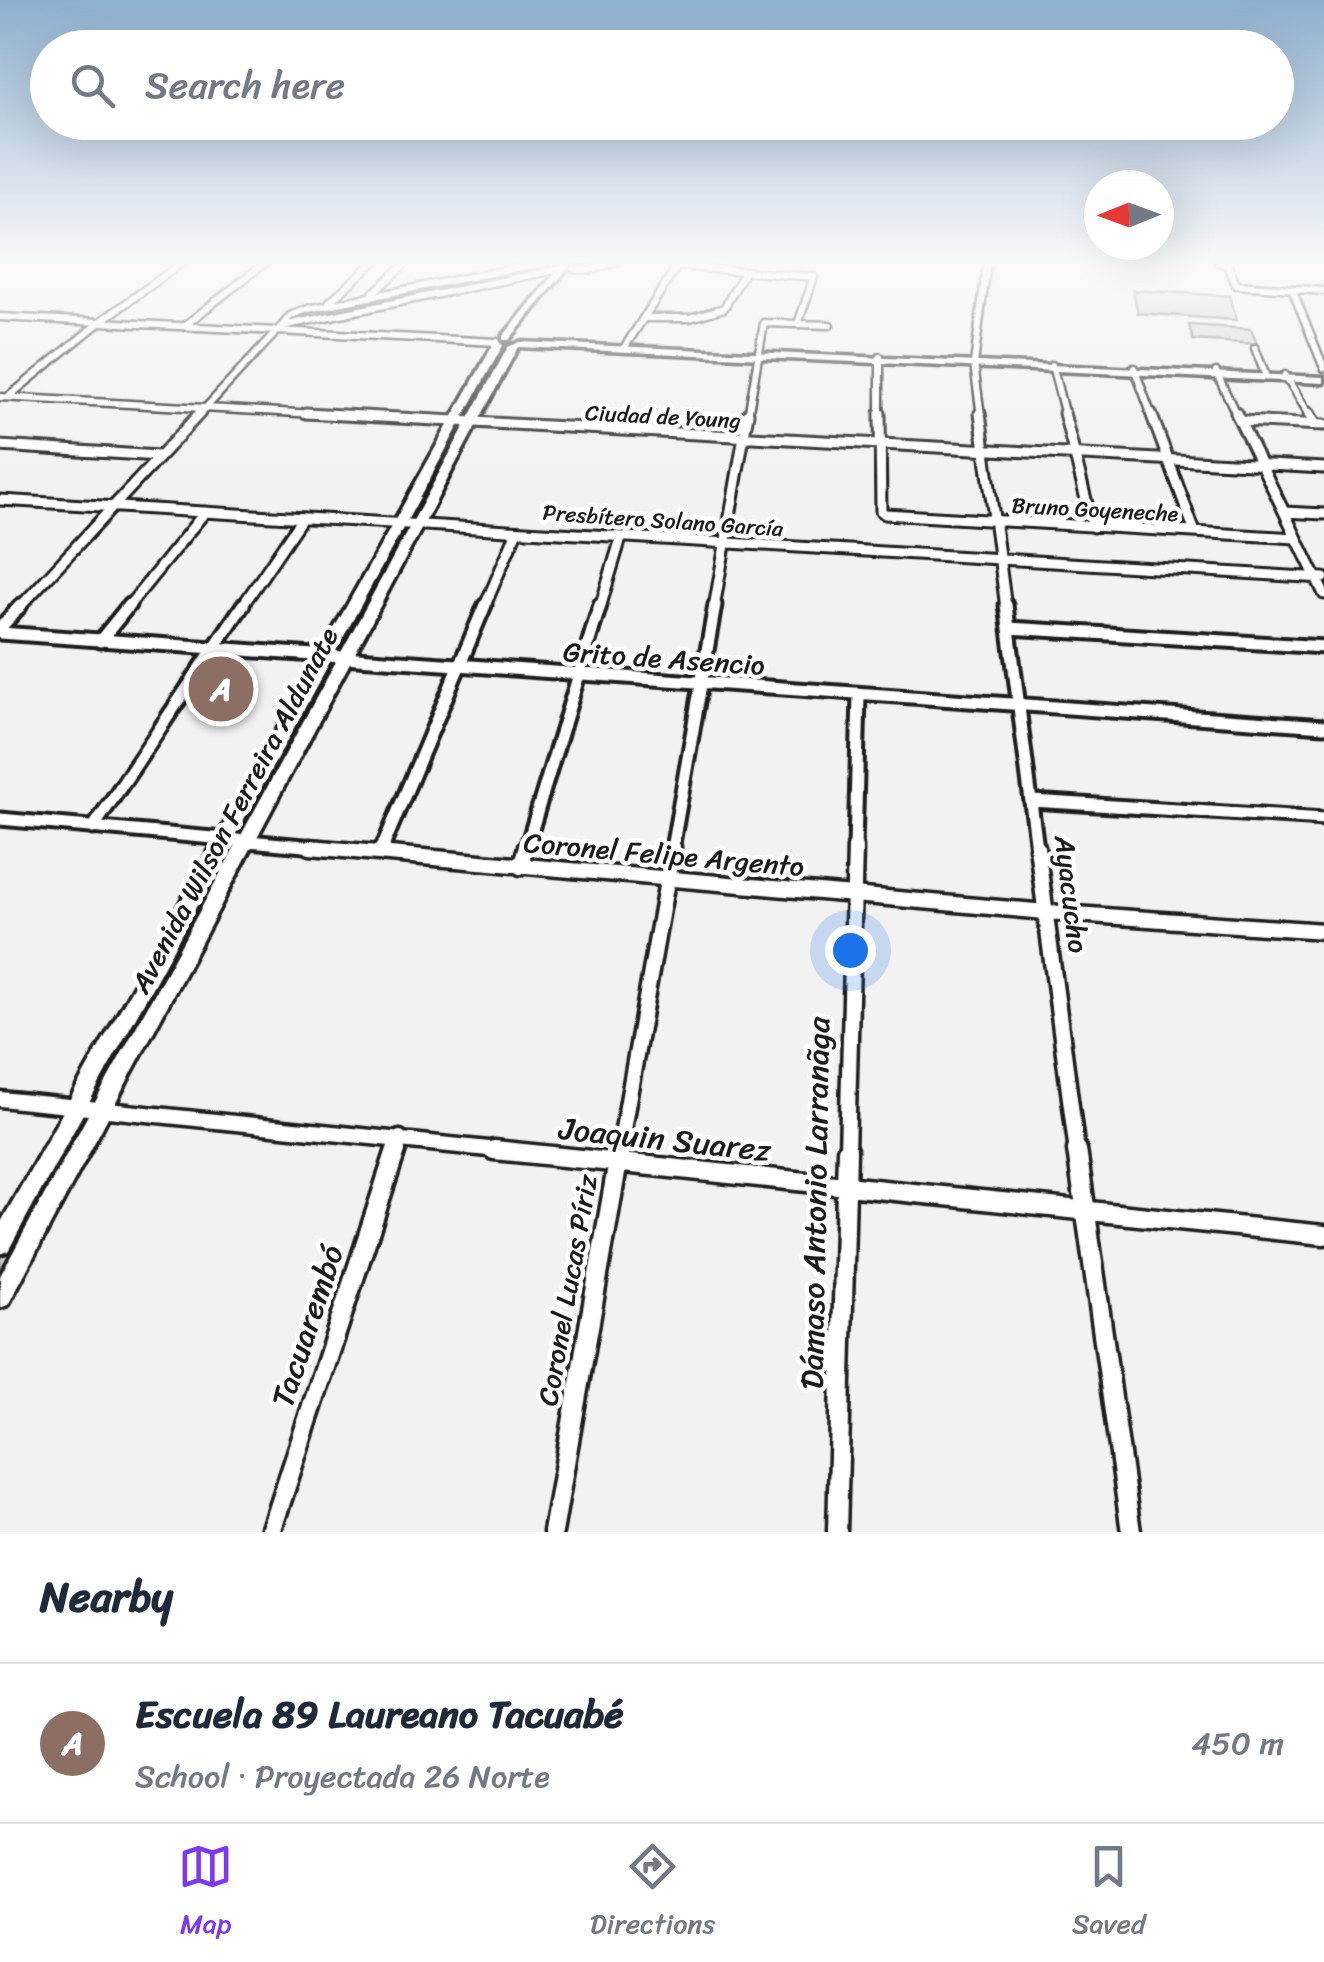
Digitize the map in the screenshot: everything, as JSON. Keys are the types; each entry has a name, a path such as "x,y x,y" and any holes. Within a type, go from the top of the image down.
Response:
{"street":[{"path":"3,399 86,333"},
{"path":"0,631 275,333"},
{"path":"371,333 1265,374 1286,377 1320,425"},
{"name":"Avenida Wilson Ferreira Aldunate","path":"0,1244 222,840 518,333"},
{"path":"625,347 633,333"},
{"path":"758,353 762,333"},
{"name":"Ayacucho","path":"978,333 974,363 994,522 1085,1213 1132,1532"},
{"path":"1310,333 1324,368"},
{"path":"1313,342 1324,342"},
{"path":"1254,348 1265,374"},
{"name":"Coronel Lucas Píriz","path":"553,1532 758,353"},
{"path":"880,358 881,445"},
{"path":"1052,366 1093,527"},
{"path":"1134,370 1195,532"},
{"path":"1217,373 1324,378"},
{"path":"1217,373 1296,538 1320,578 1324,594"},
{"name":"Ciudad de Young","path":"3,399 1324,468"},
{"path":"1240,421 1320,425"},
{"name":"Bruno Goyeneche","path":"881,445 881,512 892,516 1296,538"},
{"path":"0,446 159,456"},
{"name":"Presbítero Solano García","path":"0,500 1320,578"},
{"path":"0,512 12,501"},
{"path":"100,640 205,512"},
{"path":"1284,512 1324,514"},
{"path":"94,828 302,518"},
{"name":"Avenida Wilson Ferreira Aldunate","path":"0,1298 344,659 408,524"},
{"path":"380,853 517,531"},
{"path":"520,868 621,538"},
{"path":"1009,628 1324,647"},
{"name":"Grito de Asencio","path":"0,631 326,658 1324,726"},
{"name":"Dámaso Antonio Larranãga","path":"837,1532 859,695"},
{"path":"1032,801 1324,819"},
{"name":"Coronel Felipe Argento","path":"0,819 520,868 1324,932"},
{"name":"Joaquin Suarez","path":"0,1099 1324,1235"},
{"name":"Tacuarembó","path":"272,1532 400,1138"}],"shaded area":[{"path":"1191,333 1253,333 1257,344 1193,340"},
{"path":"222,850 229,851 102,1089 93,1088"},
{"path":"76,1119 85,1120 0,1276 0,1257"}],"place":[{"name":"Escuela 89 Laureano Tacuabé","path":"221,689"}]}
